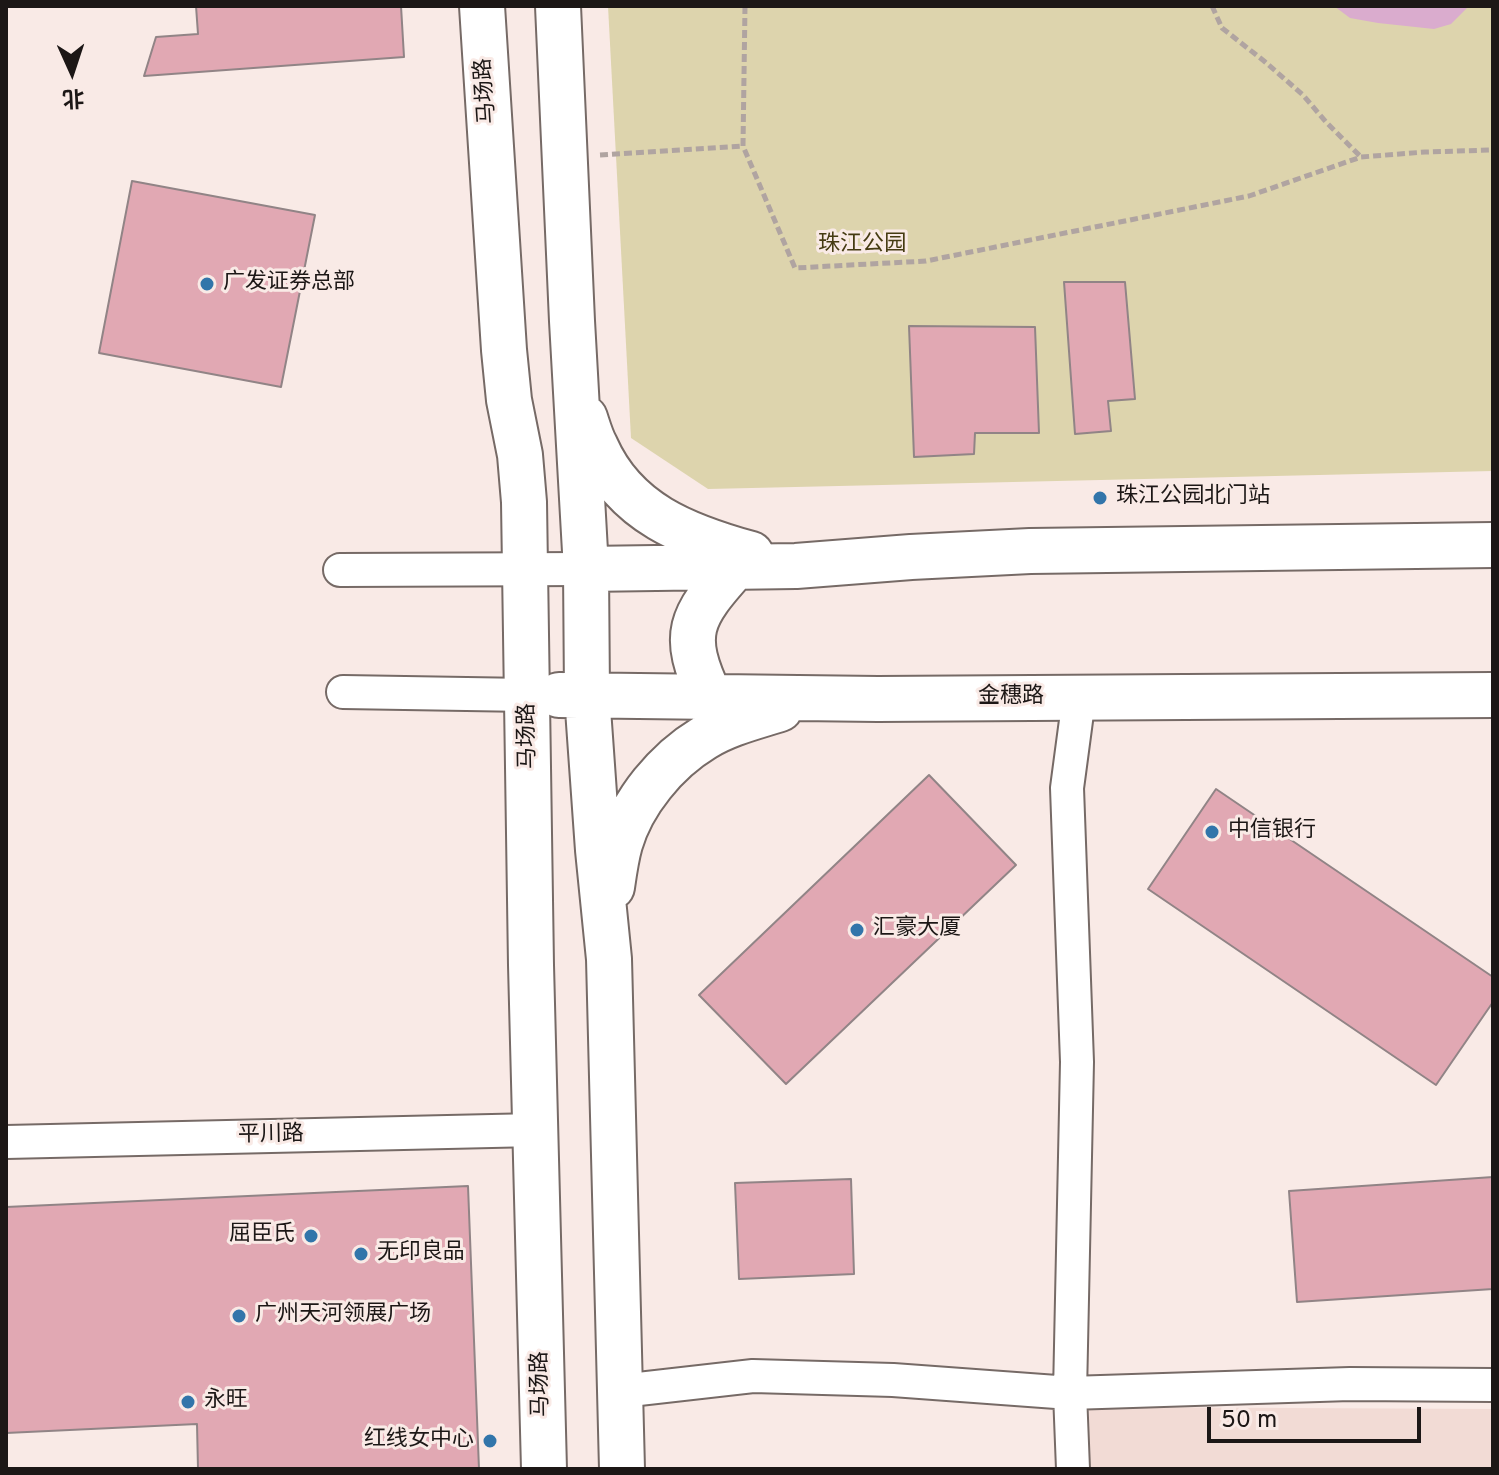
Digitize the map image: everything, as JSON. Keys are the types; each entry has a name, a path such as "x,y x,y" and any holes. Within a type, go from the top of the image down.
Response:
{"main road":[{"name":"马场路","path":"482,6 504,350 524,502 544,1469"},
{"path":"558,6 586,569 587,695 610,975 622,1469"},
{"path":"517,432 577,411"},
{"path":"577,411 602,459 625,491 648,511 672,527 710,543 796,566"},
{"path":"586,569 796,566 1030,551 1493,545"},
{"path":"710,697 695,663 692,644 694,623 704,605 735,567"},
{"name":"金穗路","path":"528,695 816,699 1493,695"},
{"path":"605,921 621,843 631,817 665,770 705,737 737,723 816,699"},
{"path":"530,860 598,858"}],"street":[{"path":"340,570 586,569"},
{"path":"343,692 528,695"},
{"path":"1073,1469 1070,1393 1077,1062 1067,788 1079,698"},
{"name":"平川路","path":"6,1142 536,1130"},
{"path":"621,1391 753,1376 893,1380 1070,1393 1350,1384 1493,1385"}],"path":[{"path":"745,6 743,146 795,268 926,261 1249,196 1361,157 1493,150"},
{"path":"1212,6 1222,28 1303,95 1361,157"},
{"path":"564,157 743,146"}],"shaded area":[{"path":"1334,6 1469,6 1451,24 1434,29 1350,18"},
{"path":"1089,1407 1493,1409 1493,1469 1090,1469"}],"green space":[{"name":"珠江公园","path":"608,6 1493,6 1493,471 708,489 631,438"}],"building":[{"path":"196,6 401,6 404,57 144,76 156,37 198,34"},
{"name":"广发证券总部","path":"132,181 315,215 281,387 99,353"},
{"path":"1064,282 1125,282 1135,399 1108,401 1111,431 1075,434"},
{"path":"909,326 1035,327 1039,433 975,433 974,454 914,457"},
{"name":"汇豪大厦","path":"929,775 1016,865 786,1084 699,995"},
{"path":"1216,789 1493,977 1493,1002 1436,1085 1148,889"},
{"path":"1493,1177 1493,1289 1297,1302 1289,1191"},
{"path":"851,1179 854,1274 739,1279 735,1183"},
{"name":"广州天河领展广场","path":"468,1186 479,1469 198,1469 197,1424 6,1433 6,1207"}],"place":[{"name":"广发证券总部","path":"207,284"},
{"name":"珠江公园北门站","path":"1100,498"},
{"name":"中信银行","path":"1212,832"},
{"name":"汇豪大厦","path":"857,930"},
{"name":"屈臣氏","path":"311,1236"},
{"name":"无印良品","path":"361,1254"},
{"name":"广州天河领展广场","path":"239,1316"},
{"name":"永旺","path":"188,1402"},
{"name":"红线女中心","path":"490,1441"}]}
